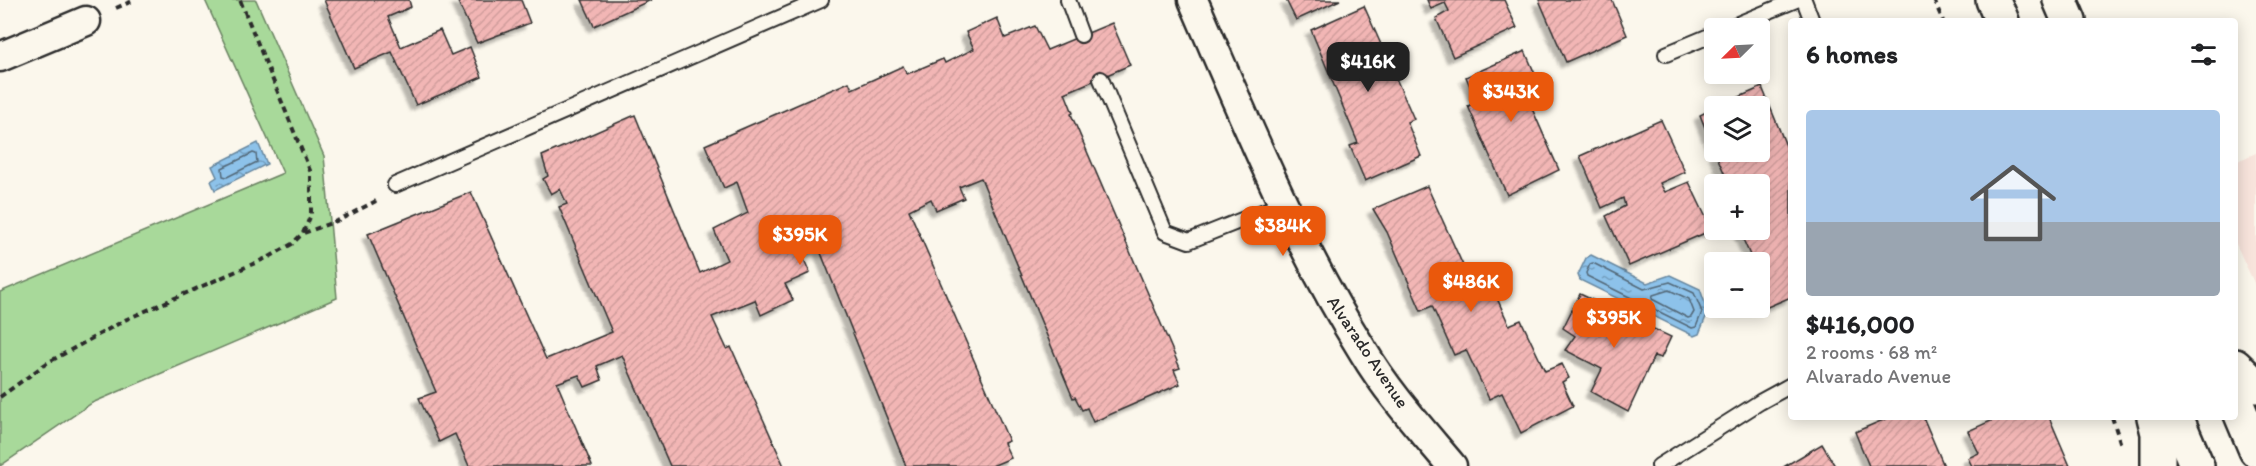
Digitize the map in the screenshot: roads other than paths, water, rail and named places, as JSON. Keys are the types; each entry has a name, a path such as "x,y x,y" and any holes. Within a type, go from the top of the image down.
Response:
{"main road":[{"path":"1993,0 2001,18"},
{"path":"2060,0 2068,18"},
{"path":"2238,369 2256,387"},
{"path":"2238,407 2256,450"},
{"path":"2155,420 2158,433 2158,466"},
{"path":"2177,420 2197,466"}],"street":[{"name":"Alvarado Avenue","path":"1193,0 1282,204 1327,290 1364,353 1396,399 1452,466"},
{"path":"0,57 86,21"}],"lane":[{"path":"395,185 821,0"},
{"path":"1068,0 1081,34"},
{"path":"1752,18 1796,0"},
{"path":"1804,0 1811,18"},
{"path":"1666,54 1704,38"},
{"path":"1101,79 1165,232 1189,240 1282,204"},
{"path":"1659,466 1788,387"}],"water":[{"path":"258,143 267,164 215,190 211,181 217,177 212,166"},
{"path":"1591,255 1647,283 1670,275 1700,289 1706,318 1699,334 1694,336 1580,280 1578,275 1586,258"}]}
